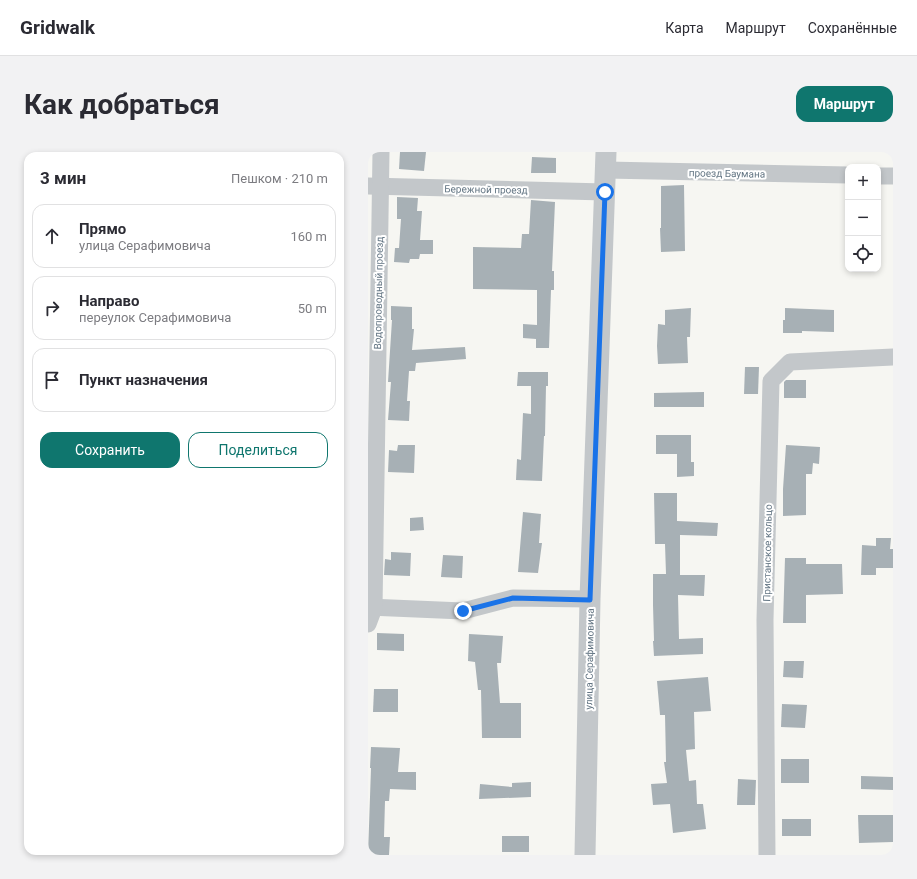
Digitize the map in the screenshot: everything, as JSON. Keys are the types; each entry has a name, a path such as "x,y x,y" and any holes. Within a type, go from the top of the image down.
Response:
{"street":[{"name":"Водопроводный проезд","path":"368,624 371,608 374,186 381,152"},
{"name":"проезд Баумана","path":"606,161 845,176"},
{"name":"улица Серафимовича","path":"585,855 590,600 606,161"},
{"path":"881,176 893,176"},
{"name":"Бережной проезд","path":"374,186 605,192"},
{"name":"Пристанское кольцо","path":"767,855 765,620 771,381 790,362 893,357"},
{"path":"371,608 463,611 513,598 590,600"}],"building":[{"path":"400,152 426,152 424,171 399,169"},
{"path":"532,157 556,158 556,173 531,173"},
{"path":"684,185 685,251 661,252 661,186"},
{"path":"397,197 418,198 417,211 422,211 420,240 433,240 433,254 420,254 419,259 410,259 409,263 394,262 395,248 399,248 401,219 397,219"},
{"path":"531,200 555,202 552,271 554,271 554,290 551,290 549,348 536,348 536,339 523,338 523,324 537,325 537,290 473,289 473,247 521,248 522,234 529,234"},
{"path":"391,306 412,307 412,329 414,329 412,350 465,347 466,359 416,363 415,371 409,371 407,401 410,401 409,421 388,420 391,382 388,382 392,320"},
{"path":"691,308 690,337 687,337 688,363 658,364 658,324 665,325 665,310"},
{"path":"785,308 834,310 834,332 802,331 802,333 783,333"},
{"path":"745,367 759,367 758,394 744,394"},
{"path":"518,372 548,372 548,386 546,386 542,481 516,480 517,459 521,460 523,413 531,414 531,386 517,386"},
{"path":"786,380 806,380 806,398 784,398 784,382"},
{"path":"704,392 704,407 654,407 654,393"},
{"path":"656,435 691,435 691,462 694,462 694,476 677,477 677,454 656,454"},
{"path":"398,445 415,445 414,473 388,472 389,450 397,451"},
{"path":"786,445 820,447 819,464 813,463 812,474 806,474 806,515 783,516"},
{"path":"654,493 677,493 677,521 718,523 717,536 680,535 680,575 705,575 704,596 678,595 679,639 703,638 703,654 654,656 653,574 666,574 665,544 655,544"},
{"path":"523,512 541,514 539,543 542,543 538,573 518,572"},
{"path":"423,517 424,530 410,531 410,518"},
{"path":"876,538 891,538 890,549 893,549 893,568 876,568 876,575 861,575 862,545 876,546"},
{"path":"391,552 411,553 410,576 384,575 385,559 391,560"},
{"path":"443,555 463,556 462,578 441,577"},
{"path":"785,558 806,558 806,564 842,564 843,594 806,595 806,623 783,623"},
{"path":"377,633 404,634 404,651 377,650"},
{"path":"469,634 503,636 501,663 497,663 500,703 521,703 521,738 482,738 481,690 478,690 475,662 468,661"},
{"path":"784,661 804,661 803,678 783,677"},
{"path":"708,677 711,711 694,712 695,749 686,750 689,781 696,780 697,804 703,804 706,829 673,833 670,804 653,805 651,784 667,783 664,762 666,762 665,715 660,715 657,681"},
{"path":"374,689 398,689 398,712 373,712"},
{"path":"782,704 807,705 805,728 781,727"},
{"path":"371,747 400,748 398,772 416,772 416,790 390,789 389,801 385,801 384,837 390,837 389,855 368,855"},
{"path":"781,759 809,759 809,783 781,783"},
{"path":"861,776 893,777 893,790 861,789"},
{"path":"738,779 756,780 755,805 737,805"},
{"path":"531,782 531,797 479,799 480,784 512,787 512,783"},
{"path":"858,815 893,815 893,842 859,843"},
{"path":"782,819 811,819 811,836 782,836"},
{"path":"502,836 529,836 529,852 502,852"}],"route":[{"path":"463,611 513,598 590,600 605,192"}]}
